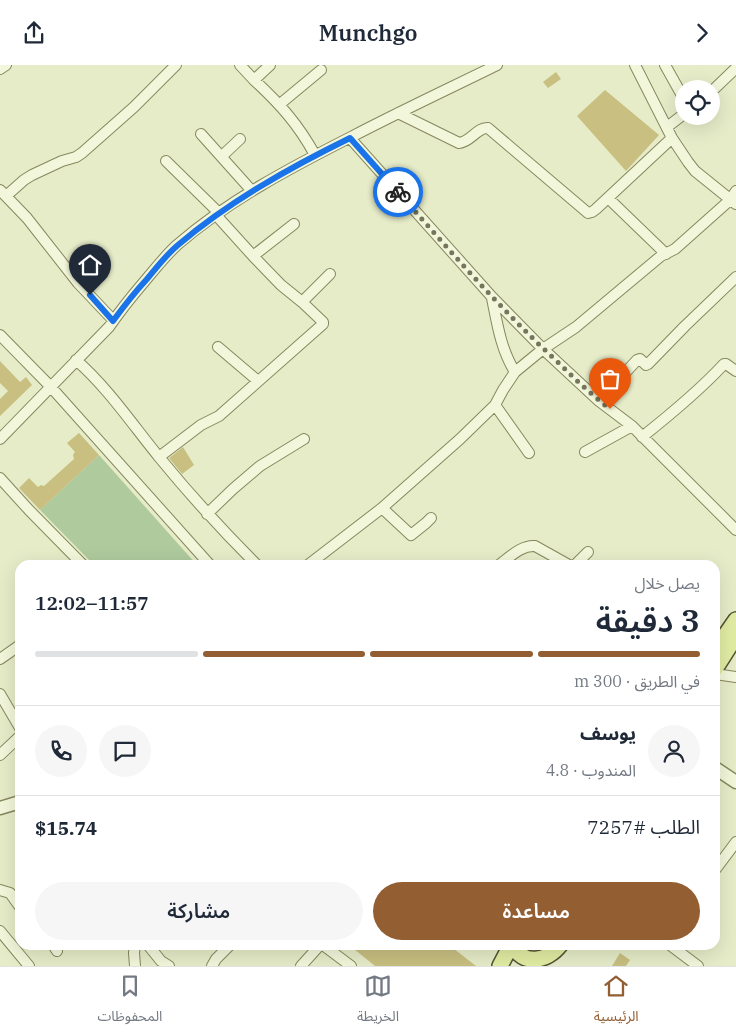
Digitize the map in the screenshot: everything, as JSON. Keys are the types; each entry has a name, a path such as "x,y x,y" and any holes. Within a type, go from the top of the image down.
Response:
{"main road":[{"path":"720,644 736,620"},
{"path":"720,661 736,636"},
{"path":"500,966 509,950"},
{"path":"515,950 521,958 540,962 555,950"}],"street":[{"path":"0,69 6,65"},
{"path":"113,321 78,283 27,218 3,193 32,175 82,153 134,107 176,65"},
{"path":"240,65 280,104 304,135 315,155"},
{"path":"254,80 270,65"},
{"path":"0,439 109,327 122,308 168,254 218,214 252,191 315,155 497,65"},
{"path":"636,65 672,137 695,171 733,202"},
{"path":"665,65 675,83"},
{"path":"720,83 736,68"},
{"path":"280,104 321,70"},
{"path":"398,113 459,143 464,143 482,128 488,129 588,213 596,209 672,137"},
{"path":"667,127 675,121"},
{"path":"201,134 252,191"},
{"path":"350,138 492,297 543,349 599,401 632,426 736,530"},
{"path":"222,156 240,139"},
{"path":"159,457 201,425 220,415 323,323 281,285 253,256 218,214 166,161"},
{"path":"314,560 382,508 432,465 495,405 515,372 543,349 576,327 654,262 675,249 733,202 736,191"},
{"path":"608,198 666,254"},
{"path":"253,256 294,224"},
{"path":"302,302 330,274"},
{"path":"599,401 637,360 640,359 646,365 648,364 685,325 736,277"},
{"path":"492,297 498,329 507,357 515,372"},
{"path":"0,335 50,386 206,560"},
{"path":"218,347 258,381"},
{"path":"76,360 87,369 114,399 207,514 252,560"},
{"path":"642,437 708,382 724,364 736,371"},
{"path":"495,405 529,453"},
{"path":"585,452 632,426"},
{"path":"207,514 232,489 260,466 304,439"},
{"path":"0,478 77,560"},
{"path":"382,508 411,535 431,518"},
{"path":"506,560 523,547 530,546 535,546 560,560"},
{"path":"579,560 588,551"},
{"path":"0,659 15,648"},
{"path":"720,675 736,677"},
{"path":"0,694 15,720"},
{"path":"0,755 15,741"},
{"path":"720,771 736,782"},
{"path":"0,808 15,804"},
{"path":"720,864 735,845"},
{"path":"0,889 10,893 15,900"},
{"path":"0,931 15,949"},
{"path":"16,950 29,966"},
{"path":"134,950 135,966"},
{"path":"152,950 161,961 169,966"},
{"path":"212,966 225,950"},
{"path":"301,966 317,950"},
{"path":"329,950 351,966"},
{"path":"677,950 698,966"}],"green space":[{"path":"99,455 193,560 89,560 40,510"}],"building":[{"path":"556,72 561,79 548,88 543,82"},
{"path":"605,90 659,135 626,171 577,116"},
{"path":"0,361 20,382 26,377 32,385 0,416 0,399 8,391 0,383"},
{"path":"79,433 99,455 40,510 19,488 29,478 38,487 44,486 74,459 73,455 75,452 67,443"},
{"path":"183,447 194,465 182,474 169,458"},
{"path":"355,950 455,950 476,966 375,966"},
{"path":"620,953 630,960 626,966 612,966"}],"way so far":[{"path":"398,192 492,297 543,349 610,409"}],"route":[{"path":"90,295 113,321 177,245 216,215 252,191 315,155 350,138 398,192"}]}
